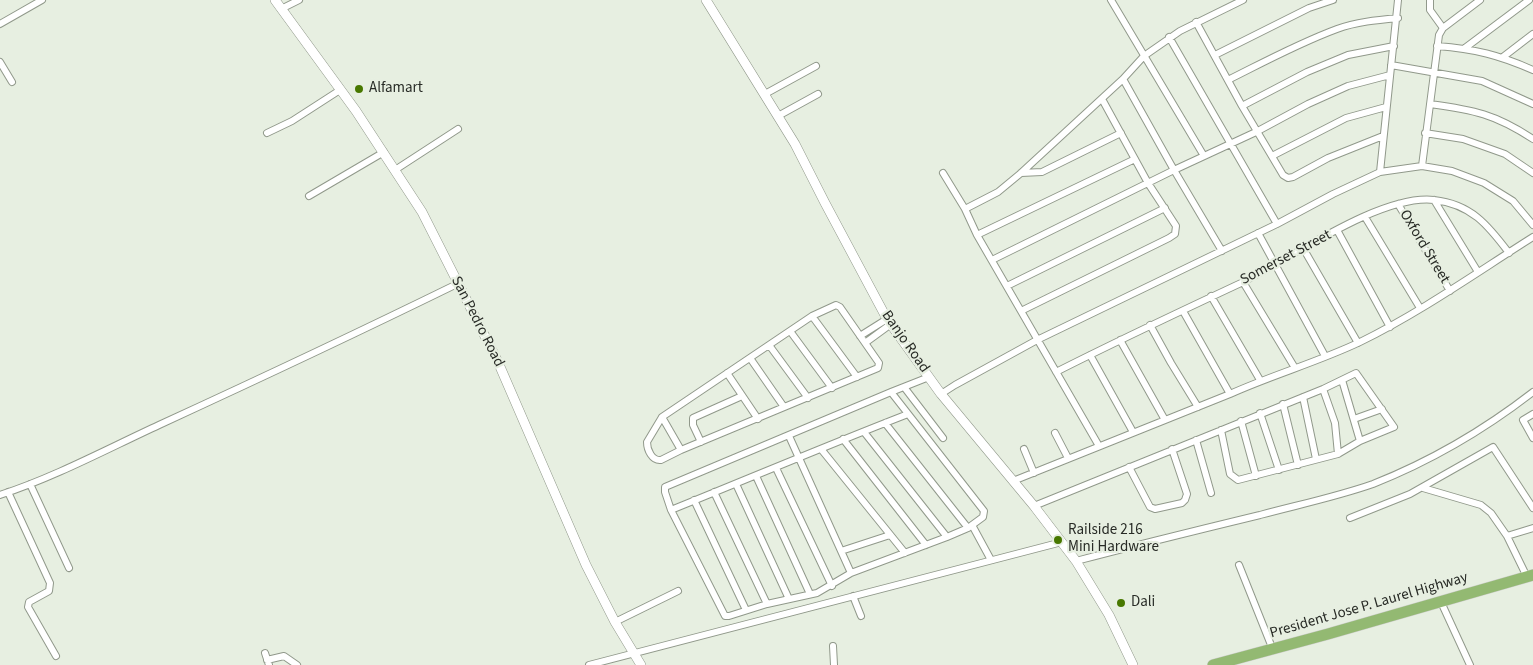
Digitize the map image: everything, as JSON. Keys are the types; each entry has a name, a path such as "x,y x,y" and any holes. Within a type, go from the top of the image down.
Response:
{"highway":[{"name":"President Jose P. Laurel Highway","path":"1214,665 1273,650 1530,576"}],"street":[{"path":"0,24 42,0"},
{"name":"San Pedro Road","path":"275,0 356,111 422,212 498,362 586,565 641,665"},
{"path":"281,9 299,0"},
{"name":"Banjo Road","path":"706,0 795,144 829,212 889,322 941,394 1034,506 1076,561 1109,615 1133,665"},
{"path":"1111,0 1204,156"},
{"path":"965,210 998,192 1021,173 1102,99 1144,56 1169,37 1196,22 1244,0"},
{"path":"1214,55 1309,8 1333,0"},
{"path":"1380,172 1386,107 1398,18 1398,0"},
{"path":"1430,0 1430,10 1443,28"},
{"path":"1422,166 1439,35 1443,28 1480,0"},
{"path":"1465,48 1532,0"},
{"path":"1228,80 1293,48 1338,29 1371,20 1398,18"},
{"path":"1196,22 1256,132 1283,175 1288,178 1293,177 1328,158 1384,136"},
{"path":"1503,57 1533,34"},
{"path":"1169,37 1277,224"},
{"path":"1242,106 1306,72 1348,55 1394,46"},
{"path":"1437,46 1465,48 1503,57 1533,70"},
{"path":"0,62 12,82"},
{"path":"1391,65 1482,81 1533,104"},
{"path":"765,94 816,66"},
{"path":"992,260 1148,182 1256,132 1308,104 1348,86 1390,75"},
{"path":"1123,79 1222,251"},
{"path":"266,134 340,90"},
{"path":"778,116 818,94"},
{"path":"1021,311 1175,234 1176,226 1148,182 1102,99"},
{"path":"1430,104 1470,110 1494,117 1533,139"},
{"path":"1272,156 1346,118 1386,107"},
{"path":"395,170 458,129"},
{"path":"1021,173 1042,172 1121,133"},
{"path":"1425,133 1463,139 1505,154 1533,173"},
{"path":"309,196 384,152"},
{"path":"977,235 1135,159"},
{"path":"941,394 954,385 1038,340 1380,172 1422,166 1452,171 1484,183 1513,201 1533,225"},
{"path":"943,173 1099,446"},
{"name":"Somerset Street","path":"1056,372 1242,282 1337,230 1398,204 1418,200 1434,200 1454,204 1475,214 1492,231 1509,253"},
{"path":"1434,200 1478,272"},
{"name":"Oxford Street","path":"1398,204 1450,290"},
{"path":"1007,286 1165,208"},
{"path":"1365,217 1420,308"},
{"path":"1337,230 1390,327"},
{"path":"1258,233 1325,356"},
{"path":"1013,481 1230,394 1260,380 1358,343 1390,327 1533,237"},
{"path":"1303,248 1358,343"},
{"path":"1242,282 1295,368"},
{"path":"0,495 30,484 288,366 457,284"},
{"path":"1212,296 1260,380"},
{"path":"836,305 840,307 879,363 878,368 661,460 658,461 653,458 647,442 662,417 812,316 836,305"},
{"path":"1183,311 1230,394"},
{"path":"812,316 857,377"},
{"path":"860,336 889,322"},
{"path":"865,343 889,322"},
{"path":"1150,325 1198,406"},
{"path":"790,331 832,388"},
{"path":"1120,340 1165,420"},
{"path":"769,345 808,398"},
{"path":"1090,355 1133,432"},
{"path":"750,358 784,407"},
{"path":"727,373 758,419"},
{"path":"1034,506 1260,413 1323,389 1356,373 1394,427 1360,441 1338,454 1238,480 1230,474 1220,430"},
{"path":"891,392 984,511 983,517 970,526 947,537 851,573 832,586 817,593 789,598 729,616 723,614 671,510 665,492 667,485 789,436 891,392 929,377"},
{"path":"1342,380 1360,441"},
{"path":"904,387 943,438"},
{"path":"1323,389 1335,423 1338,454"},
{"path":"1076,561 1328,498 1372,484 1415,466 1467,438 1533,392"},
{"path":"701,442 693,425 693,418 742,396"},
{"path":"1303,397 1316,459"},
{"path":"1283,404 1298,465"},
{"path":"1354,419 1382,409"},
{"path":"1260,413 1279,470"},
{"path":"671,510 776,468 820,448 908,414"},
{"path":"1533,414 1523,420 1533,438"},
{"path":"662,417 681,450"},
{"path":"1241,421 1256,476"},
{"path":"885,423 970,526 991,560"},
{"path":"864,432 947,537"},
{"path":"1054,433 1068,458"},
{"path":"789,436 851,573"},
{"path":"843,439 926,545"},
{"path":"1196,440 1211,493"},
{"path":"1350,518 1423,488 1494,447 1533,508"},
{"path":"820,448 905,553"},
{"path":"1024,449 1034,473"},
{"path":"1129,467 1150,507 1159,509 1182,503 1187,494 1172,449"},
{"path":"776,468 832,586"},
{"path":"756,476 810,594"},
{"path":"30,484 69,568"},
{"path":"736,484 789,598"},
{"path":"1423,488 1481,504 1491,513 1507,536 1530,576"},
{"path":"8,492 50,583 49,591 30,602 28,607 56,656"},
{"path":"714,492 767,604"},
{"path":"694,500 746,610"},
{"path":"1507,536 1533,528"},
{"path":"841,551 890,535"},
{"path":"589,665 1062,542"},
{"path":"1239,565 1273,650"},
{"path":"616,622 678,591"},
{"path":"853,596 861,616"},
{"path":"1441,602 1470,665"},
{"path":"833,646 834,665"},
{"path":"265,652 268,662 284,656 296,664"}],"place":[{"name":"Alfamart","path":"359,89"},
{"name":"Railside 216 Mini Hardware","path":"1058,540"},
{"name":"Dali","path":"1121,603"}]}
